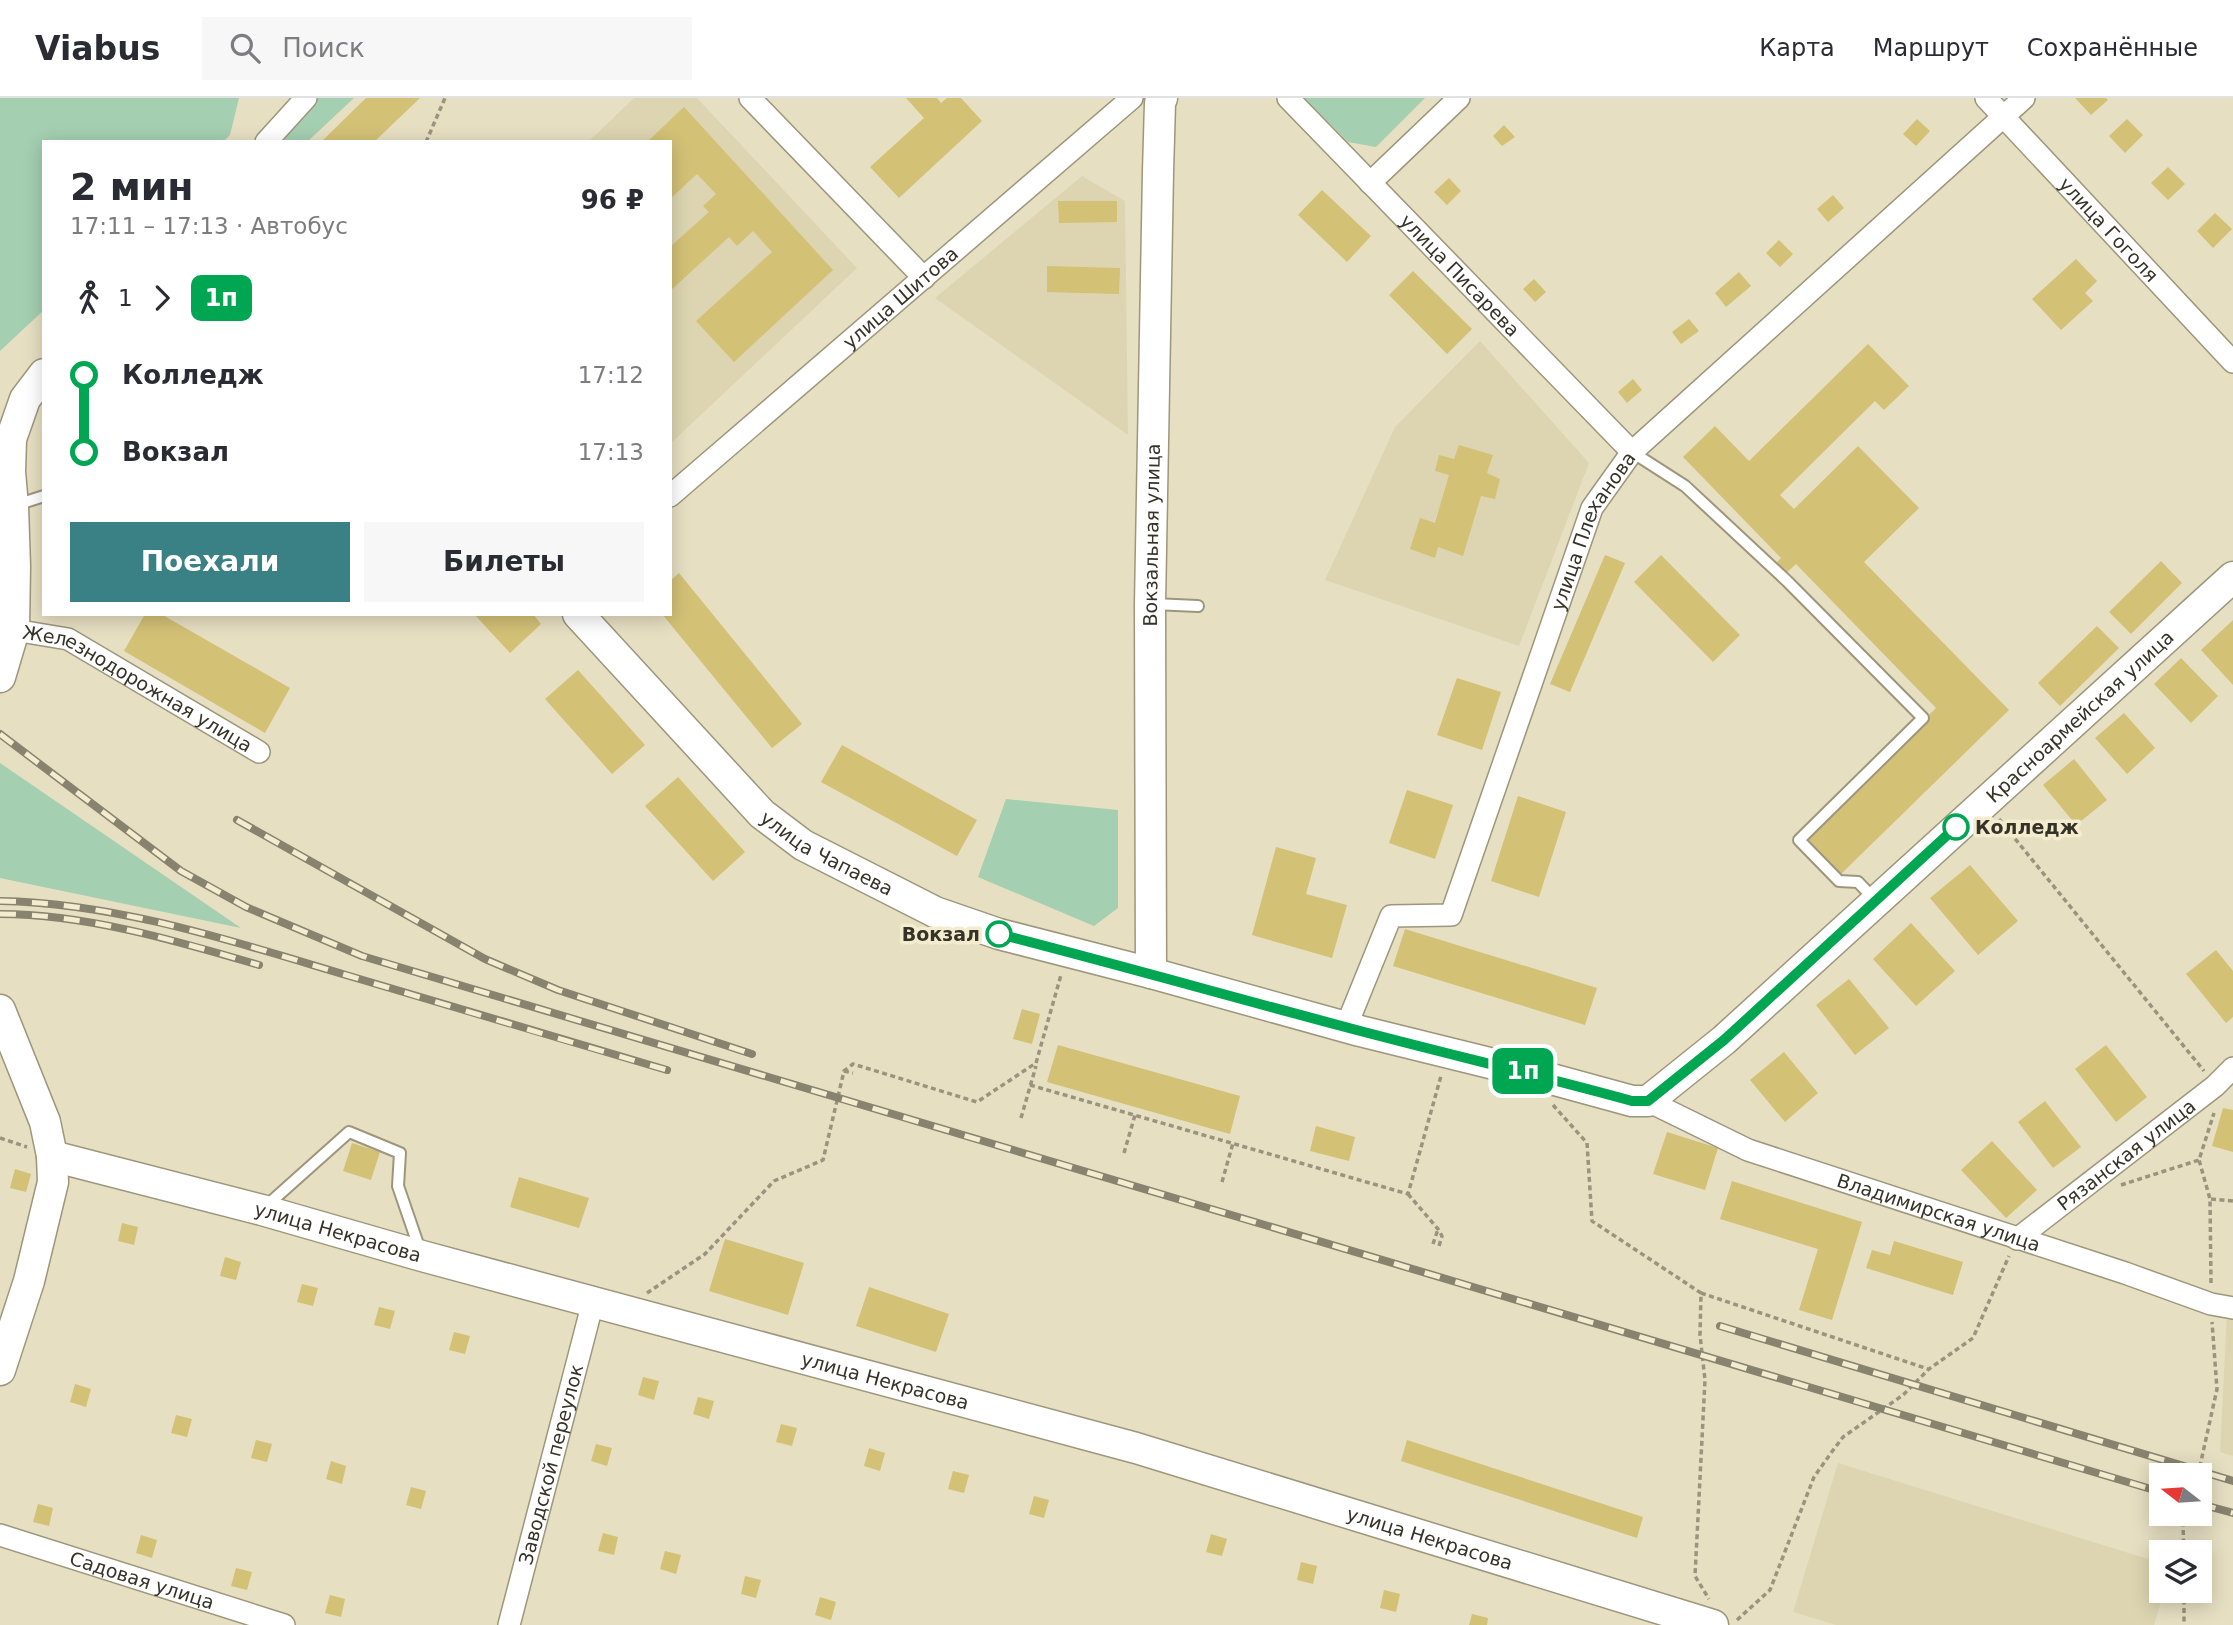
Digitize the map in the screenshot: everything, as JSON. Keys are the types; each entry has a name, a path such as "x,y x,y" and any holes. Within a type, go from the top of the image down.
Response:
{"street":[{"path":"268,140 306,98"},
{"path":"750,98 924,278"},
{"name":"улица Писарева","path":"1288,98 1632,453"},
{"path":"1370,183 1459,98"},
{"name":"улица Гоголя","path":"1986,98 2233,362"},
{"name":"улица Плеханова","path":"1346,1027 1391,916 1451,915 1592,508 1632,453 2024,98"},
{"name":"улица Шитова","path":"672,494 924,278 1150,99"},
{"name":"Вокзальная улица","path":"1150,99 1151,973"},
{"path":"0,677 14,630 13,506 9,472 11,439 25,399 42,377"},
{"name":"Красноармейская улица","path":"1648,1101 1724,1040 2233,577"},
{"name":"улица Чапаева","path":"580,616 762,814 803,845 935,912 999,934 1151,973"},
{"name":"Железнодорожная улица","path":"14,630 68,639 259,752"},
{"path":"1151,973 1632,1101 1648,1101"},
{"path":"0,1010 45,1122 52,1156 53,1182 29,1281 0,1370"},
{"name":"Рязанская улица","path":"2017,1238 2215,1086 2233,1068"},
{"name":"Владимирская улица","path":"1648,1101 1748,1150 2125,1273 2211,1304 2233,1308"},
{"name":"улица Некрасова","path":"52,1156 262,1210 422,1256 1136,1448 1713,1615"},
{"name":"Заводской переулок","path":"509,1625 607,1306"},
{"name":"Садовая улица","path":"0,1535 284,1625"}],"lane":[{"path":"1632,453 1685,486 1787,581 1923,718 1799,840 1839,881 1858,882 1876,901"},
{"path":"13,506 42,497"},
{"path":"1150,604 1198,607"},
{"path":"262,1210 349,1132 400,1153 398,1186 422,1256"}],"path":[{"path":"427,140 445,98"},
{"path":"1988,799 1998,818 2215,1086 2218,1100 2199,1160 2210,1199 2211,1304 2217,1389 2202,1463"},
{"path":"1021,1118 1068,951"},
{"path":"1408,1194 1448,1053"},
{"path":"607,1306 705,1254 774,1181 823,1160 844,1071 853,1065 977,1102 1036,1063"},
{"path":"844,1071 853,1073"},
{"path":"1030,1085 1408,1194 1438,1229 1442,1236 1439,1245"},
{"path":"1550,1101 1587,1143 1592,1221 1701,1293 1929,1369"},
{"path":"1124,1153 1135,1115"},
{"path":"1222,1182 1233,1143"},
{"path":"2113,1187 2199,1160"},
{"path":"2210,1199 2233,1201"},
{"path":"1433,1244 1438,1229"},
{"path":"1731,1625 1770,1590 1814,1477 1843,1437 1903,1395 1929,1369 1973,1338 2017,1238"},
{"path":"1701,1293 1700,1335 1705,1380 1695,1576 1713,1615"},
{"path":"2184,1603 2185,1625"}],"shaded area":[{"path":"634,98 697,98 857,268 672,442 672,140 590,140"},
{"path":"1082,176 1125,201 1128,435 935,298"},
{"path":"1480,341 1589,463 1519,646 1325,580 1395,427"},
{"path":"2227,1313 2233,1315 2233,1456 2220,1452"},
{"path":"1838,1463 2149,1559 2149,1603 2160,1603 2154,1625 1836,1625 1793,1612"}],"green space":[{"path":"0,98 239,98 230,135 225,140 42,140 42,312 0,351"},
{"path":"289,98 354,98 309,140 284,140"},
{"path":"1304,98 1425,98 1376,147 1348,142"},
{"path":"0,763 241,928 0,878"},
{"path":"1006,799 1118,810 1118,908 1094,926 978,877"}],"building":[{"path":"366,98 420,98 376,140 323,140"},
{"path":"906,98 937,98 941,103 947,98 961,98 982,121 899,198 870,167 924,118"},
{"path":"2075,98 2106,98 2108,100 2091,115"},
{"path":"684,107 833,270 734,362 696,321 772,252 753,231 737,246 729,237 672,289 672,245 709,212 703,206 716,194 697,174 672,197 672,140 649,140"},
{"path":"1917,119 1930,131 1916,146 1903,134"},
{"path":"2127,119 2143,135 2125,153 2109,136"},
{"path":"1504,125 1515,137 1502,146 1493,136"},
{"path":"2168,167 2185,184 2168,200 2151,183"},
{"path":"1449,178 1461,191 1447,205 1434,192"},
{"path":"1322,190 1371,236 1347,262 1298,215"},
{"path":"1833,195 1844,208 1828,222 1817,209"},
{"path":"1058,201 1117,201 1117,222 1059,223"},
{"path":"2215,213 2232,229 2213,248 2197,231"},
{"path":"1779,240 1793,254 1780,267 1766,253"},
{"path":"2076,259 2097,281 2085,293 2093,301 2061,330 2032,299"},
{"path":"1047,266 1120,268 1119,294 1047,292"},
{"path":"1413,271 1472,329 1447,354 1389,295"},
{"path":"1739,272 1751,286 1726,307 1715,293"},
{"path":"1534,279 1546,292 1535,302 1523,289"},
{"path":"1689,319 1699,331 1681,344 1672,332"},
{"path":"1868,344 1909,386 1884,410 1875,401 1780,495 1794,509 1858,446 1919,508 1864,562 2009,710 1841,874 1805,837 1936,708 1796,564 1784,575 1774,565 1781,558 1683,457 1715,426 1749,461"},
{"path":"1633,379 1642,390 1627,403 1618,392"},
{"path":"1459,445 1493,455 1487,473 1500,479 1495,499 1481,496 1463,556 1438,547 1435,558 1410,549 1420,518 1435,523 1449,475 1435,471 1439,455 1454,459"},
{"path":"1605,555 1625,563 1570,692 1550,684"},
{"path":"1661,555 1740,635 1713,662 1634,582"},
{"path":"2161,561 2182,583 2131,634 2109,612"},
{"path":"679,573 802,724 772,748 664,616 672,616 672,579"},
{"path":"144,616 164,616 290,688 265,733 124,651"},
{"path":"476,616 535,616 541,624 510,653"},
{"path":"2233,620 2233,685 2201,650"},
{"path":"2097,626 2119,648 2060,706 2038,683"},
{"path":"2181,658 2218,696 2191,723 2154,684"},
{"path":"578,670 645,745 612,774 545,699"},
{"path":"1457,678 1501,692 1482,750 1437,735"},
{"path":"2124,713 2155,748 2127,774 2095,738"},
{"path":"842,745 977,820 957,856 821,782"},
{"path":"2074,759 2107,800 2076,825 2043,785"},
{"path":"678,777 745,852 713,881 645,806"},
{"path":"1407,790 1453,805 1435,859 1389,843"},
{"path":"1518,796 1566,812 1539,897 1491,881"},
{"path":"1276,847 1316,858 1306,894 1347,905 1332,958 1252,935"},
{"path":"1970,865 2018,921 1978,955 1930,898"},
{"path":"1911,923 1955,971 1916,1006 1873,959"},
{"path":"1405,929 1597,988 1585,1025 1393,966"},
{"path":"2216,950 2233,971 2233,1017 2226,1023 2186,974"},
{"path":"1849,979 1889,1028 1855,1055 1816,1005"},
{"path":"1022,1009 1040,1014 1032,1044 1013,1039"},
{"path":"1058,1045 1240,1096 1230,1134 1047,1082"},
{"path":"2106,1045 2147,1097 2116,1122 2075,1069"},
{"path":"1784,1052 1818,1093 1785,1122 1750,1080"},
{"path":"2045,1101 2081,1147 2053,1168 2018,1122"},
{"path":"2223,1108 2233,1110 2233,1152 2212,1146"},
{"path":"1316,1126 1355,1137 1349,1161 1310,1151"},
{"path":"1667,1132 1718,1148 1705,1190 1653,1174"},
{"path":"1992,1141 2037,1190 2006,1218 1961,1170"},
{"path":"352,1143 380,1152 371,1180 343,1171"},
{"path":"15,1169 31,1174 26,1192 10,1188"},
{"path":"519,1177 589,1198 579,1228 510,1207"},
{"path":"1732,1181 1862,1222 1832,1320 1799,1310 1818,1249 1720,1219"},
{"path":"122,1223 138,1227 134,1245 118,1241"},
{"path":"725,1239 804,1263 788,1315 709,1291"},
{"path":"1894,1241 1963,1262 1953,1295 1866,1268 1872,1250 1890,1255"},
{"path":"225,1257 241,1262 236,1280 220,1276"},
{"path":"302,1284 318,1288 313,1306 297,1302"},
{"path":"869,1287 949,1314 936,1352 856,1326"},
{"path":"379,1307 395,1311 390,1329 374,1325"},
{"path":"454,1332 470,1336 465,1354 449,1350"},
{"path":"643,1377 659,1381 654,1400 638,1395"},
{"path":"75,1384 91,1389 86,1407 70,1402"},
{"path":"698,1397 714,1401 709,1419 693,1414"},
{"path":"176,1415 192,1419 187,1437 171,1433"},
{"path":"781,1424 797,1428 792,1446 776,1442"},
{"path":"256,1440 272,1444 267,1462 251,1458"},
{"path":"1407,1440 1643,1517 1637,1538 1401,1461"},
{"path":"596,1444 612,1448 607,1466 591,1461"},
{"path":"869,1448 885,1453 880,1471 864,1466"},
{"path":"331,1461 346,1466 342,1484 326,1479"},
{"path":"953,1471 969,1475 964,1493 948,1489"},
{"path":"411,1487 426,1491 421,1509 406,1505"},
{"path":"1034,1496 1049,1500 1044,1518 1029,1514"},
{"path":"38,1504 53,1508 49,1526 33,1522"},
{"path":"603,1533 618,1537 614,1555 598,1551"},
{"path":"1211,1534 1227,1539 1222,1556 1206,1552"},
{"path":"141,1535 157,1540 152,1558 136,1553"},
{"path":"665,1551 681,1555 676,1574 660,1569"},
{"path":"1301,1562 1317,1566 1313,1584 1297,1580"},
{"path":"236,1568 252,1572 247,1590 231,1586"},
{"path":"745,1576 761,1580 756,1598 741,1594"},
{"path":"1384,1590 1400,1594 1396,1612 1380,1608"},
{"path":"330,1595 345,1599 341,1617 325,1613"},
{"path":"820,1597 836,1602 831,1620 815,1615"},
{"path":"1472,1614 1488,1618 1487,1625 1469,1625"}],"railway":[{"path":"0,734 181,871 246,907 362,956 2149,1488"},
{"path":"237,820 485,959 558,990 752,1054"},
{"path":"0,901 88,909 176,926 667,1070"},
{"path":"0,914 65,919 131,930 259,965"},
{"path":"1720,1326 2233,1481"},
{"path":"2212,1507 2233,1513"}],"bus line":[{"name":"1п","path":"999,934 1632,1101 1648,1101 1724,1040 1956,827"}],"place":[{"name":"Колледж","path":"1956,827"},
{"name":"Вокзал","path":"999,934"}]}
